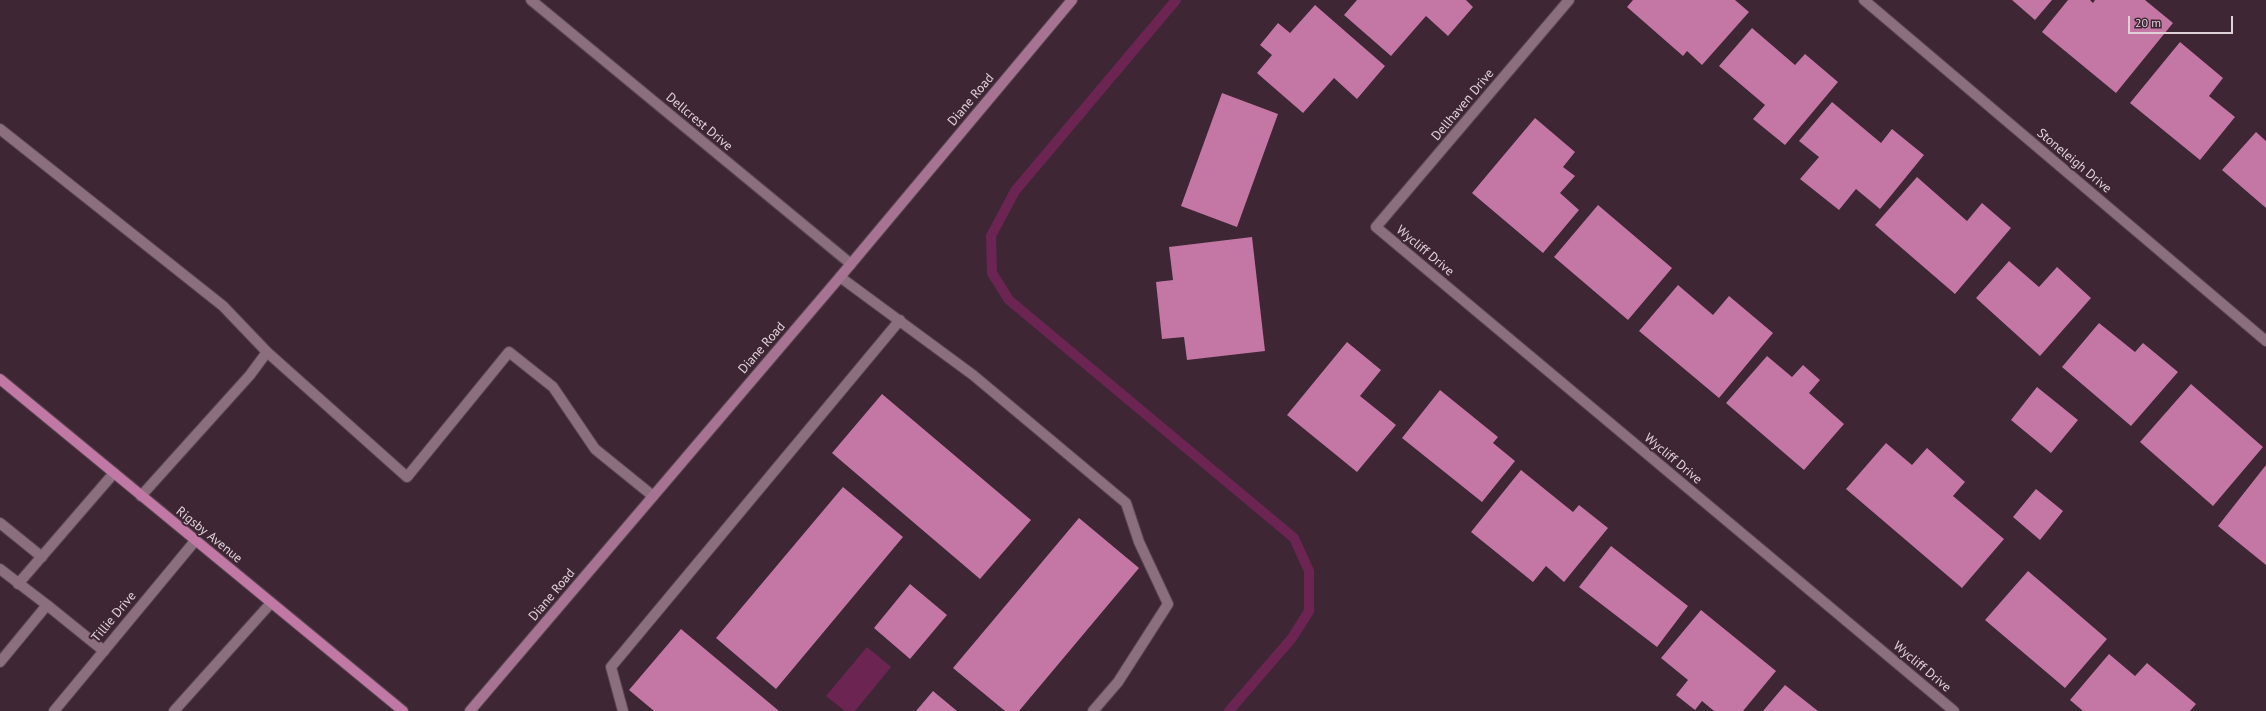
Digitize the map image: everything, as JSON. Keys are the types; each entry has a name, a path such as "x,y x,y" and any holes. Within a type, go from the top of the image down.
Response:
{"main road":[{"name":"Rigsby Avenue","path":"0,379 403,711"}],"street":[{"name":"Dellcrest Drive","path":"531,0 851,264"},
{"name":"Diane Road","path":"470,711 840,277 1072,0"},
{"name":"Dellhaven Drive","path":"1376,227 1570,0"},
{"name":"Stoneleigh Drive","path":"1864,0 2266,341"},
{"path":"0,129 223,306 267,352 407,477 510,352 553,387 595,449 653,496"},
{"name":"Wycliff Drive","path":"1376,227 1954,711"},
{"path":"840,277 973,375 1126,503 1139,542 1168,604 1118,682 1093,711"},
{"path":"623,711 611,667 900,320"},
{"path":"141,496 250,375 267,352"},
{"path":"18,584 114,473"},
{"path":"0,523 42,557"},
{"name":"Tillie Drive","path":"54,711 195,541"},
{"path":"0,569 104,651"},
{"path":"174,711 271,603"},
{"path":"0,662 47,605"}],"shaded area":[{"path":"867,647 891,667 855,711 845,711 826,696"}],"building":[{"path":"1357,0 1466,0 1473,7 1448,36 1426,16 1391,56 1344,15"},
{"path":"1633,0 1735,0 1749,12 1702,65 1687,51 1683,56 1627,7"},
{"path":"2012,0 2052,0 2035,20"},
{"path":"2068,0 2090,0 2093,3 2095,0 2145,0 2173,23 2116,93 2042,32"},
{"path":"1315,5 1385,66 1357,99 1334,78 1303,113 1257,73 1272,55 1260,45 1278,23 1290,33"},
{"path":"1752,28 1795,65 1805,54 1838,82 1785,145 1753,119 1765,105 1719,66"},
{"path":"2180,42 2223,78 2209,96 2235,117 2200,160 2130,103"},
{"path":"1222,93 1278,114 1237,227 1181,206"},
{"path":"1832,102 1881,143 1892,129 1924,155 1880,209 1856,189 1839,210 1800,179 1819,157 1799,141"},
{"path":"1535,118 1575,152 1563,167 1575,176 1560,193 1579,210 1543,253 1472,193"},
{"path":"2256,132 2266,141 2266,208 2222,170"},
{"path":"1917,177 1967,221 1982,203 2011,228 1955,294 1875,225"},
{"path":"1598,205 1672,268 1628,320 1554,257"},
{"path":"1252,237 1265,351 1187,360 1184,337 1162,339 1156,282 1173,280 1169,247"},
{"path":"2009,261 2039,287 2057,267 2091,298 2040,356 1976,298"},
{"path":"1678,285 1713,315 1729,296 1773,333 1719,398 1639,331"},
{"path":"2099,323 2135,352 2143,343 2178,372 2131,426 2062,367"},
{"path":"1347,342 1381,370 1360,396 1396,425 1357,472 1287,415"},
{"path":"1767,356 1792,377 1803,365 1820,380 1809,393 1844,424 1804,470 1726,403"},
{"path":"2191,384 2263,447 2213,506 2140,442"},
{"path":"2037,387 2078,420 2051,453 2011,420"},
{"path":"1440,390 1498,437 1493,443 1515,461 1482,502 1402,438"},
{"path":"882,394 1031,520 980,579 832,453"},
{"path":"1886,443 1912,465 1927,448 1965,482 1953,496 2004,539 1962,588 1846,489"},
{"path":"2266,465 2266,565 2218,526"},
{"path":"1521,470 1573,512 1579,505 1608,528 1564,582 1546,566 1533,582 1471,532"},
{"path":"843,487 903,537 776,689 716,638"},
{"path":"2036,489 2063,511 2040,540 2013,517"},
{"path":"1079,518 1139,568 1019,711 1005,711 953,668"},
{"path":"1611,546 1688,606 1657,647 1579,587"},
{"path":"2028,571 2107,639 2065,688 1985,620"},
{"path":"910,584 947,615 910,659 874,628"},
{"path":"1701,610 1776,671 1743,711 1714,711 1702,701 1695,710 1676,695 1688,680 1661,658"},
{"path":"681,629 779,711 654,711 629,690"},
{"path":"2109,654 2135,676 2147,663 2196,704 2190,711 2083,711 2070,700"},
{"path":"1785,685 1818,711 1763,711"},
{"path":"933,691 957,711 916,711"}],"waterway":[{"path":"1176,0 1015,191 991,236 992,273 1009,300 1294,538 1309,571 1309,611 1292,638 1229,711"}]}
